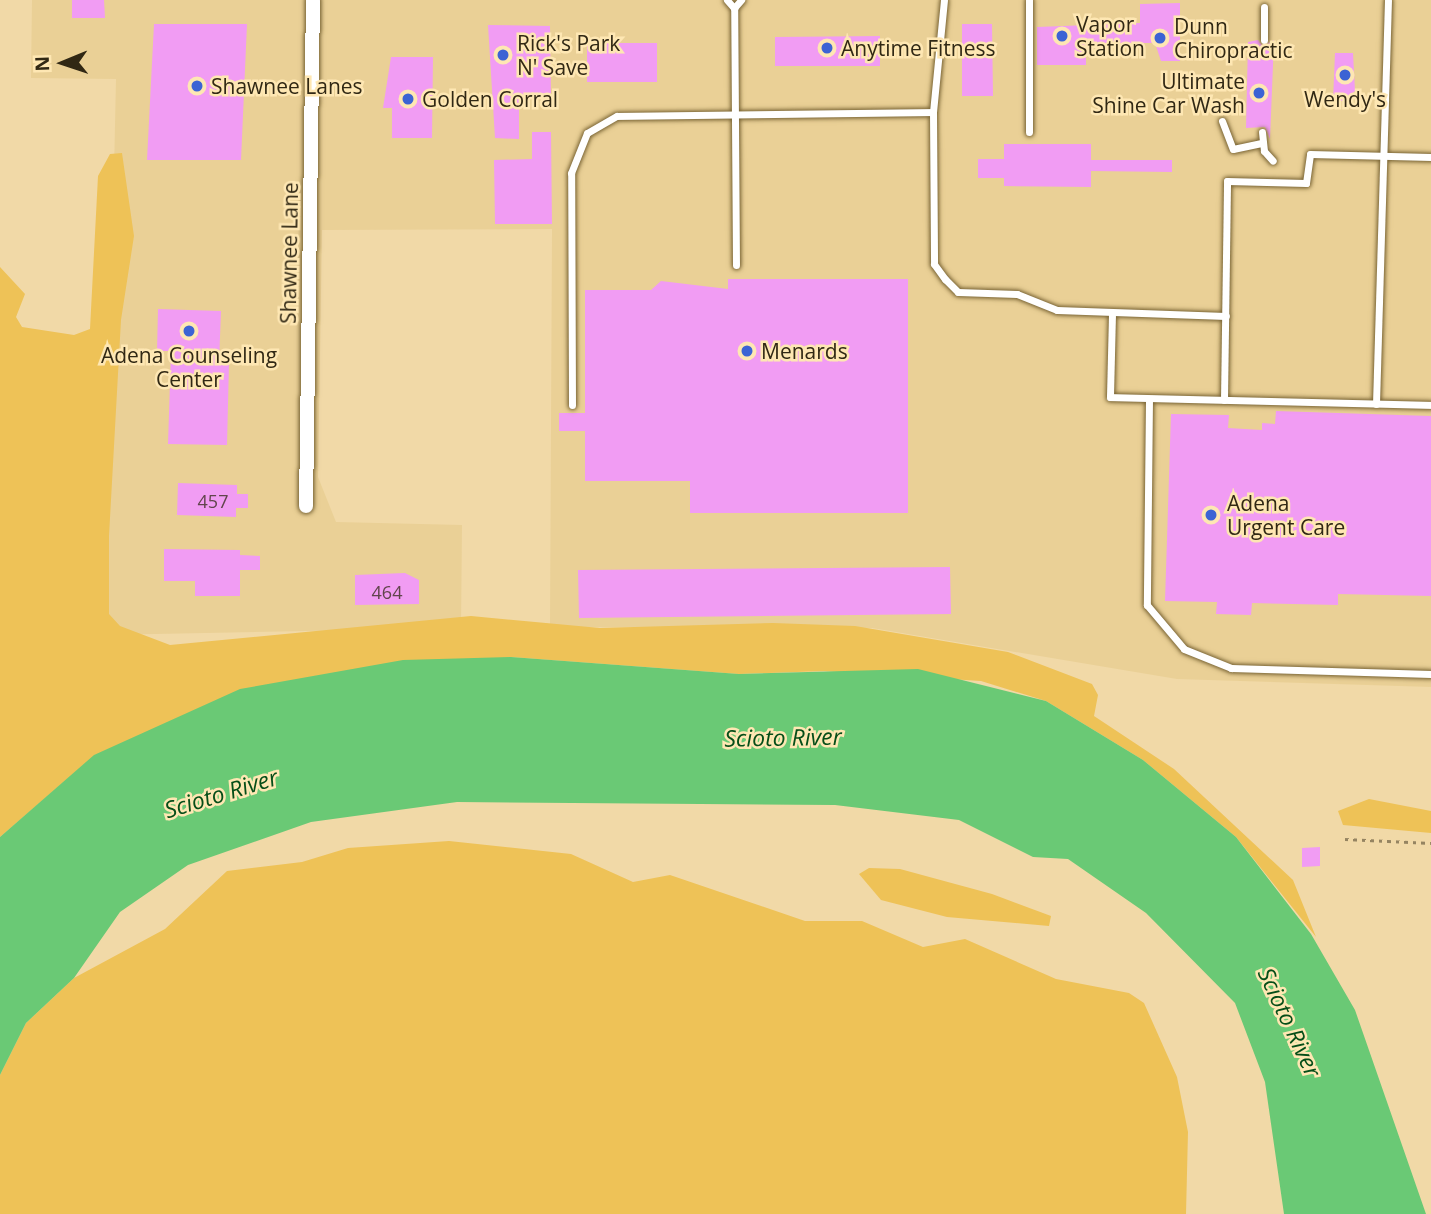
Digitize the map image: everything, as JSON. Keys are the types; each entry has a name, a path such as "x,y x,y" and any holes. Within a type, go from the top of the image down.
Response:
{"street":[{"name":"Shawnee Lane","path":"306,506 313,0"}],"lane":[{"path":"727,0 734,8 736,265"},
{"path":"734,8 741,0"},
{"path":"944,0 933,112 934,264 945,279 958,292 1017,293 1057,310 1226,316"},
{"path":"1029,0 1029,132"},
{"path":"1376,404 1388,0"},
{"path":"1264,40 1265,7"},
{"path":"572,405 571,173 578,145 617,116 933,112"},
{"path":"1222,121 1233,149 1261,143"},
{"path":"1262,132 1261,143 1273,161"},
{"path":"1224,400 1227,181 1306,183 1310,154 1431,157"},
{"path":"1112,314 1110,397 1431,405"},
{"path":"1149,399 1147,604 1184,649 1231,668 1431,674"}],"path":[{"path":"1345,839 1431,843"}],"shaded area":[{"path":"32,0 1431,0 1431,687 1177,679 872,628 550,627 552,229 322,230 318,477 336,522 462,525 461,628 104,635 116,79 31,78"},
{"path":"122,153 134,236 121,320 109,536 109,614 120,626 170,645 471,616 600,628 773,623 855,626 1008,652 1092,684 1098,695 1094,716 1174,769 1293,880 1316,937 1236,837 1143,760 1046,701 981,681 824,671 739,674 511,657 95,755 0,837 0,267 25,294 16,317 22,327 74,335 90,329 98,176 110,154"},
{"path":"1369,799 1431,811 1431,833 1343,825 1338,811"},
{"path":"449,841 571,854 633,882 670,875 805,921 862,921 923,947 965,939 1056,979 1129,993 1144,1003 1177,1077 1188,1132 1186,1214 0,1214 0,1075 26,1023 74,978 165,929 227,871 302,862 348,848"},
{"path":"869,868 900,869 992,894 1051,916 1049,926 947,917 881,900 859,874"}],"water":[{"name":"Scioto River","path":"511,657 739,674 918,669 1046,701 1143,760 1236,837 1311,934 1355,1010 1426,1214 1284,1214 1265,1082 1235,1003 1146,913 1068,859 1033,857 959,820 835,805 457,802 311,822 188,865 120,912 74,978 26,1023 0,1075 0,837 94,755 240,689 403,660"}],"building":[{"path":"72,0 104,0 105,18 72,18"},
{"path":"1180,3 1180,61 1161,61 1155,43 1086,43 1086,65 1037,65 1037,27 1140,23 1140,4"},
{"name":"Shawnee Lanes","path":"154,24 247,24 241,160 147,160"},
{"path":"962,24 992,24 993,96 962,96"},
{"path":"488,25 550,26 551,98 519,98 519,139 495,138"},
{"path":"880,36 880,66 775,66 775,37"},
{"name":"Ultimate Shine Car Wash","path":"1258,40 1263,46 1274,40 1270,139 1265,127 1246,128 1248,42"},
{"path":"587,43 657,43 657,82 587,82"},
{"name":"Wendy's","path":"1335,53 1353,53 1355,91 1344,101 1333,101"},
{"name":"Golden Corral","path":"391,57 433,57 432,138 392,138 392,108 383,108"},
{"path":"532,132 551,132 552,224 495,224 494,160 532,159"},
{"path":"1004,144 1091,144 1091,160 1172,160 1172,172 1091,171 1091,187 1004,186 1004,178 978,178 978,159 1004,159"},
{"name":"Menards","path":"728,279 908,279 908,513 690,513 690,481 585,481 585,431 559,431 559,413 585,413 585,290 651,290 661,281 728,289"},
{"path":"158,309 221,311 219,363 229,363 227,445 168,444 171,351 157,351"},
{"path":"1276,411 1431,416 1431,596 1338,594 1338,605 1252,603 1251,615 1216,614 1217,602 1165,601 1171,414 1229,415 1228,428 1262,430 1262,423 1275,424"},
{"path":"178,483 237,485 237,494 248,494 248,508 236,508 236,517 177,515"},
{"path":"164,549 240,550 240,555 260,556 260,570 240,570 240,596 195,596 195,581 164,581"},
{"path":"950,567 951,614 579,618 578,570"},
{"path":"405,573 419,580 419,604 355,605 355,575"},
{"path":"1320,847 1320,866 1302,867 1302,848"}],"place":[{"name":"Vapor Station","path":"1062,36"},
{"name":"Dunn Chiropractic","path":"1160,38"},
{"name":"Anytime Fitness","path":"827,48"},
{"name":"Rick's Park N' Save","path":"503,55"},
{"name":"Wendy's","path":"1345,75"},
{"name":"Shawnee Lanes","path":"197,86"},
{"name":"Ultimate Shine Car Wash","path":"1259,93"},
{"name":"Golden Corral","path":"408,99"},
{"name":"Adena Counseling Center","path":"189,331"},
{"name":"Menards","path":"747,351"},
{"name":"Adena Urgent Care","path":"1211,515"}]}
